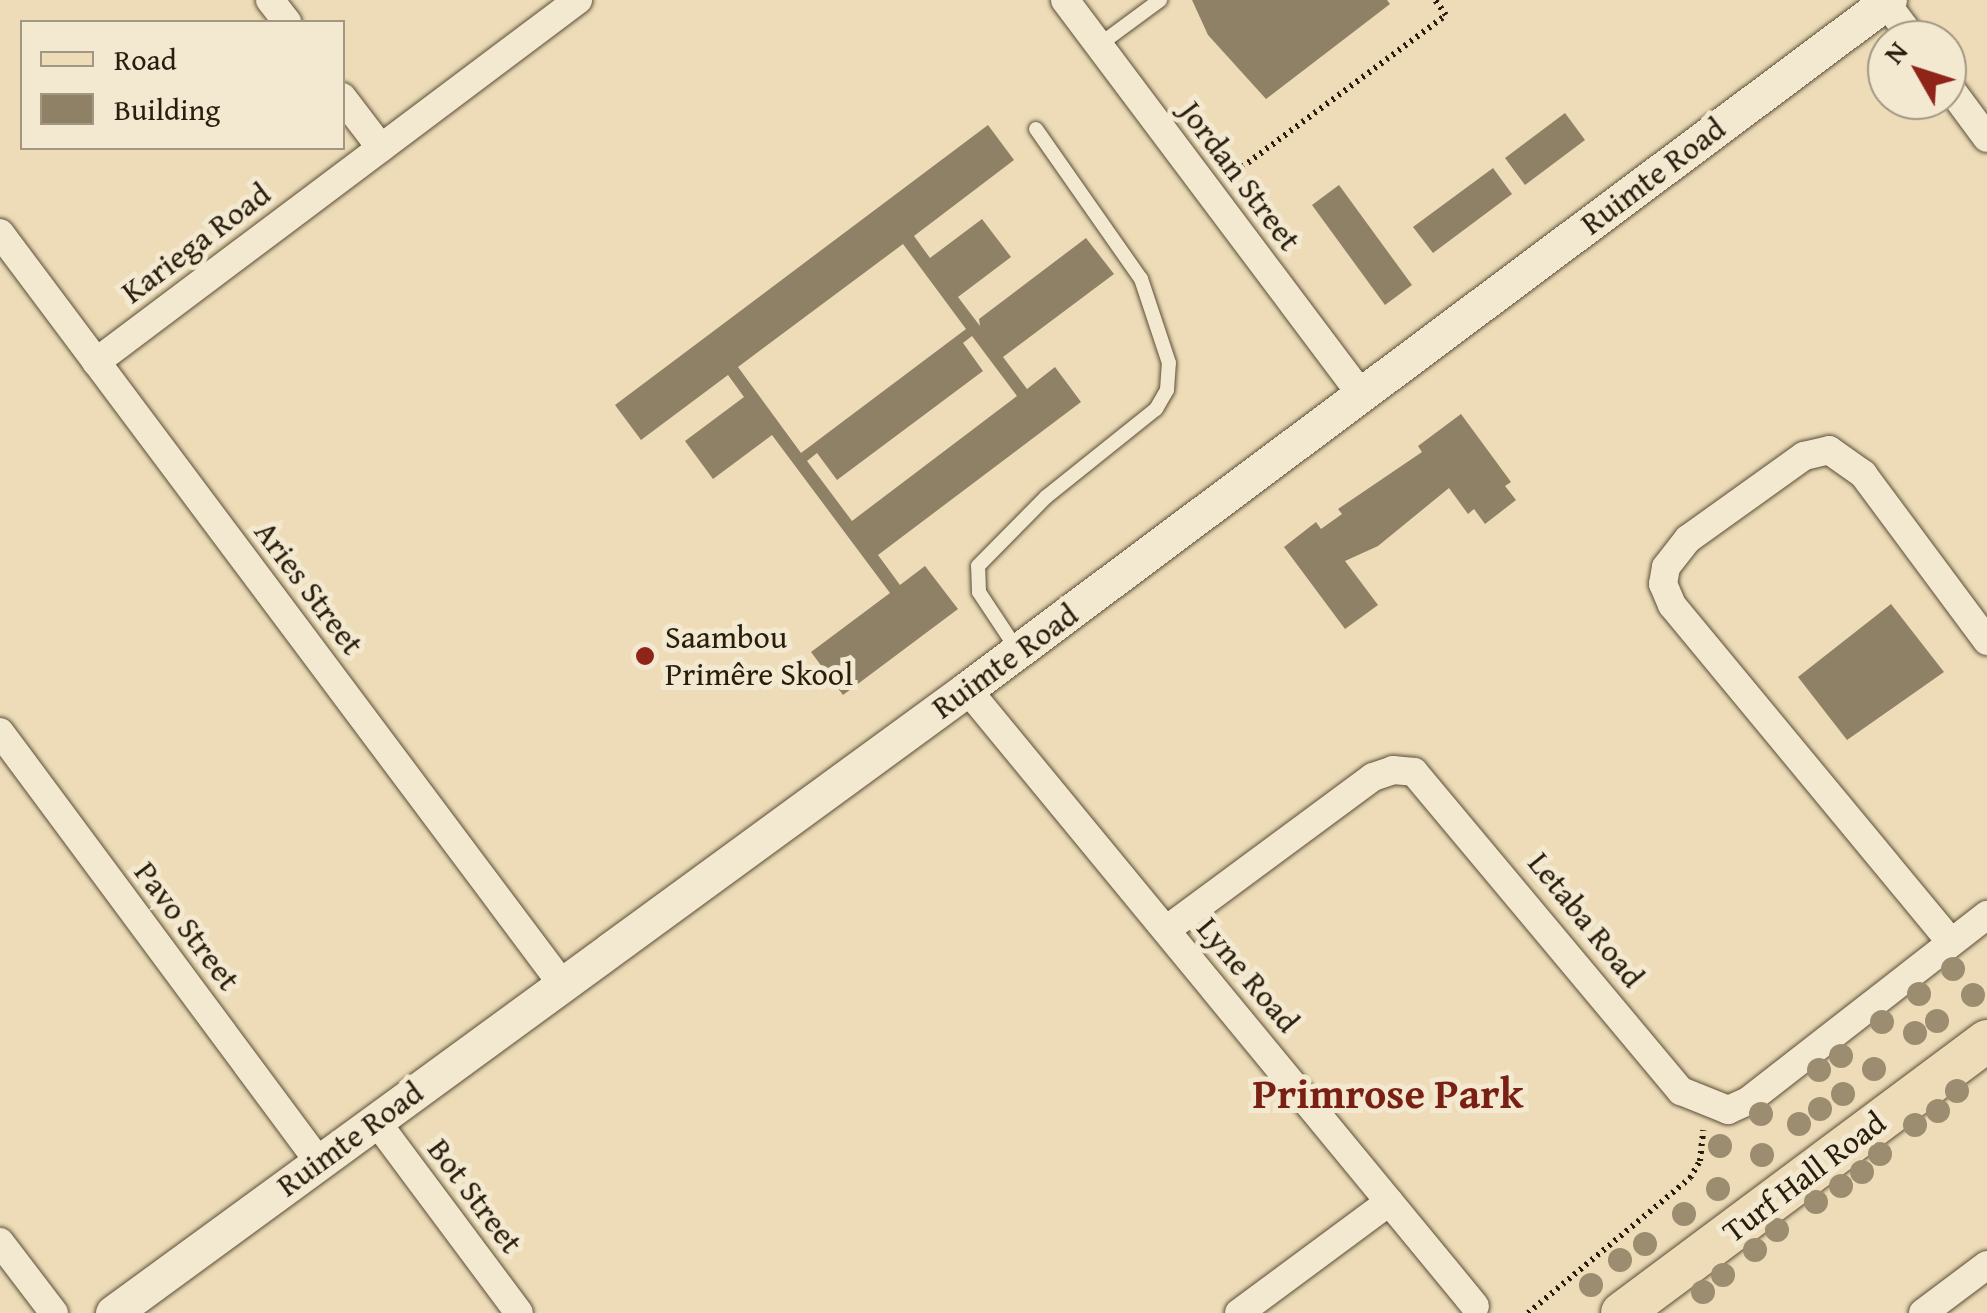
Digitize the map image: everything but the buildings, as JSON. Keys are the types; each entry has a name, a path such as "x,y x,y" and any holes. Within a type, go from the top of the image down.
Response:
{"main road":[{"name":"Turf Hall Road","path":"1622,1313 1987,1041"}],"street":[{"path":"270,0 285,20"},
{"name":"Kariega Road","path":"96,362 578,0"},
{"name":"Jordan Street","path":"1065,0 1361,394"},
{"name":"Ruimte Road","path":"113,1313 967,689 1888,1"},
{"path":"345,101 382,148"},
{"path":"1967,111 1987,138"},
{"name":"Aries Street","path":"0,233 562,984"},
{"path":"1950,941 1672,605 1663,584 1666,567 1688,539 1797,461 1812,452 1836,452 1863,474 1987,640"},
{"name":"Lyne Road","path":"967,689 1475,1306"},
{"name":"Pavo Street","path":"0,732 319,1162"},
{"name":"Letaba Road","path":"1166,930 1373,778 1414,772 1681,1091 1728,1110 1748,1102 1987,915"},
{"name":"Bot Street","path":"376,1120 520,1313"},
{"path":"1239,1313 1389,1202"},
{"path":"0,1242 54,1313"},
{"path":"1923,1313 1987,1265"}],"lane":[{"path":"1099,45 1160,0"},
{"path":"1018,651 980,592 978,566 1046,496 1156,409 1167,390 1169,363 1141,279 1036,130"}],"path":[{"path":"1228,177 1446,16 1435,0"},
{"path":"1528,1313 1690,1178 1700,1161 1703,1130"}],"place":[{"name":"Saambou Primêre Skool","path":"645,656"}],"district":[{"name":"Primrose Park","path":"1388,1093"}]}
